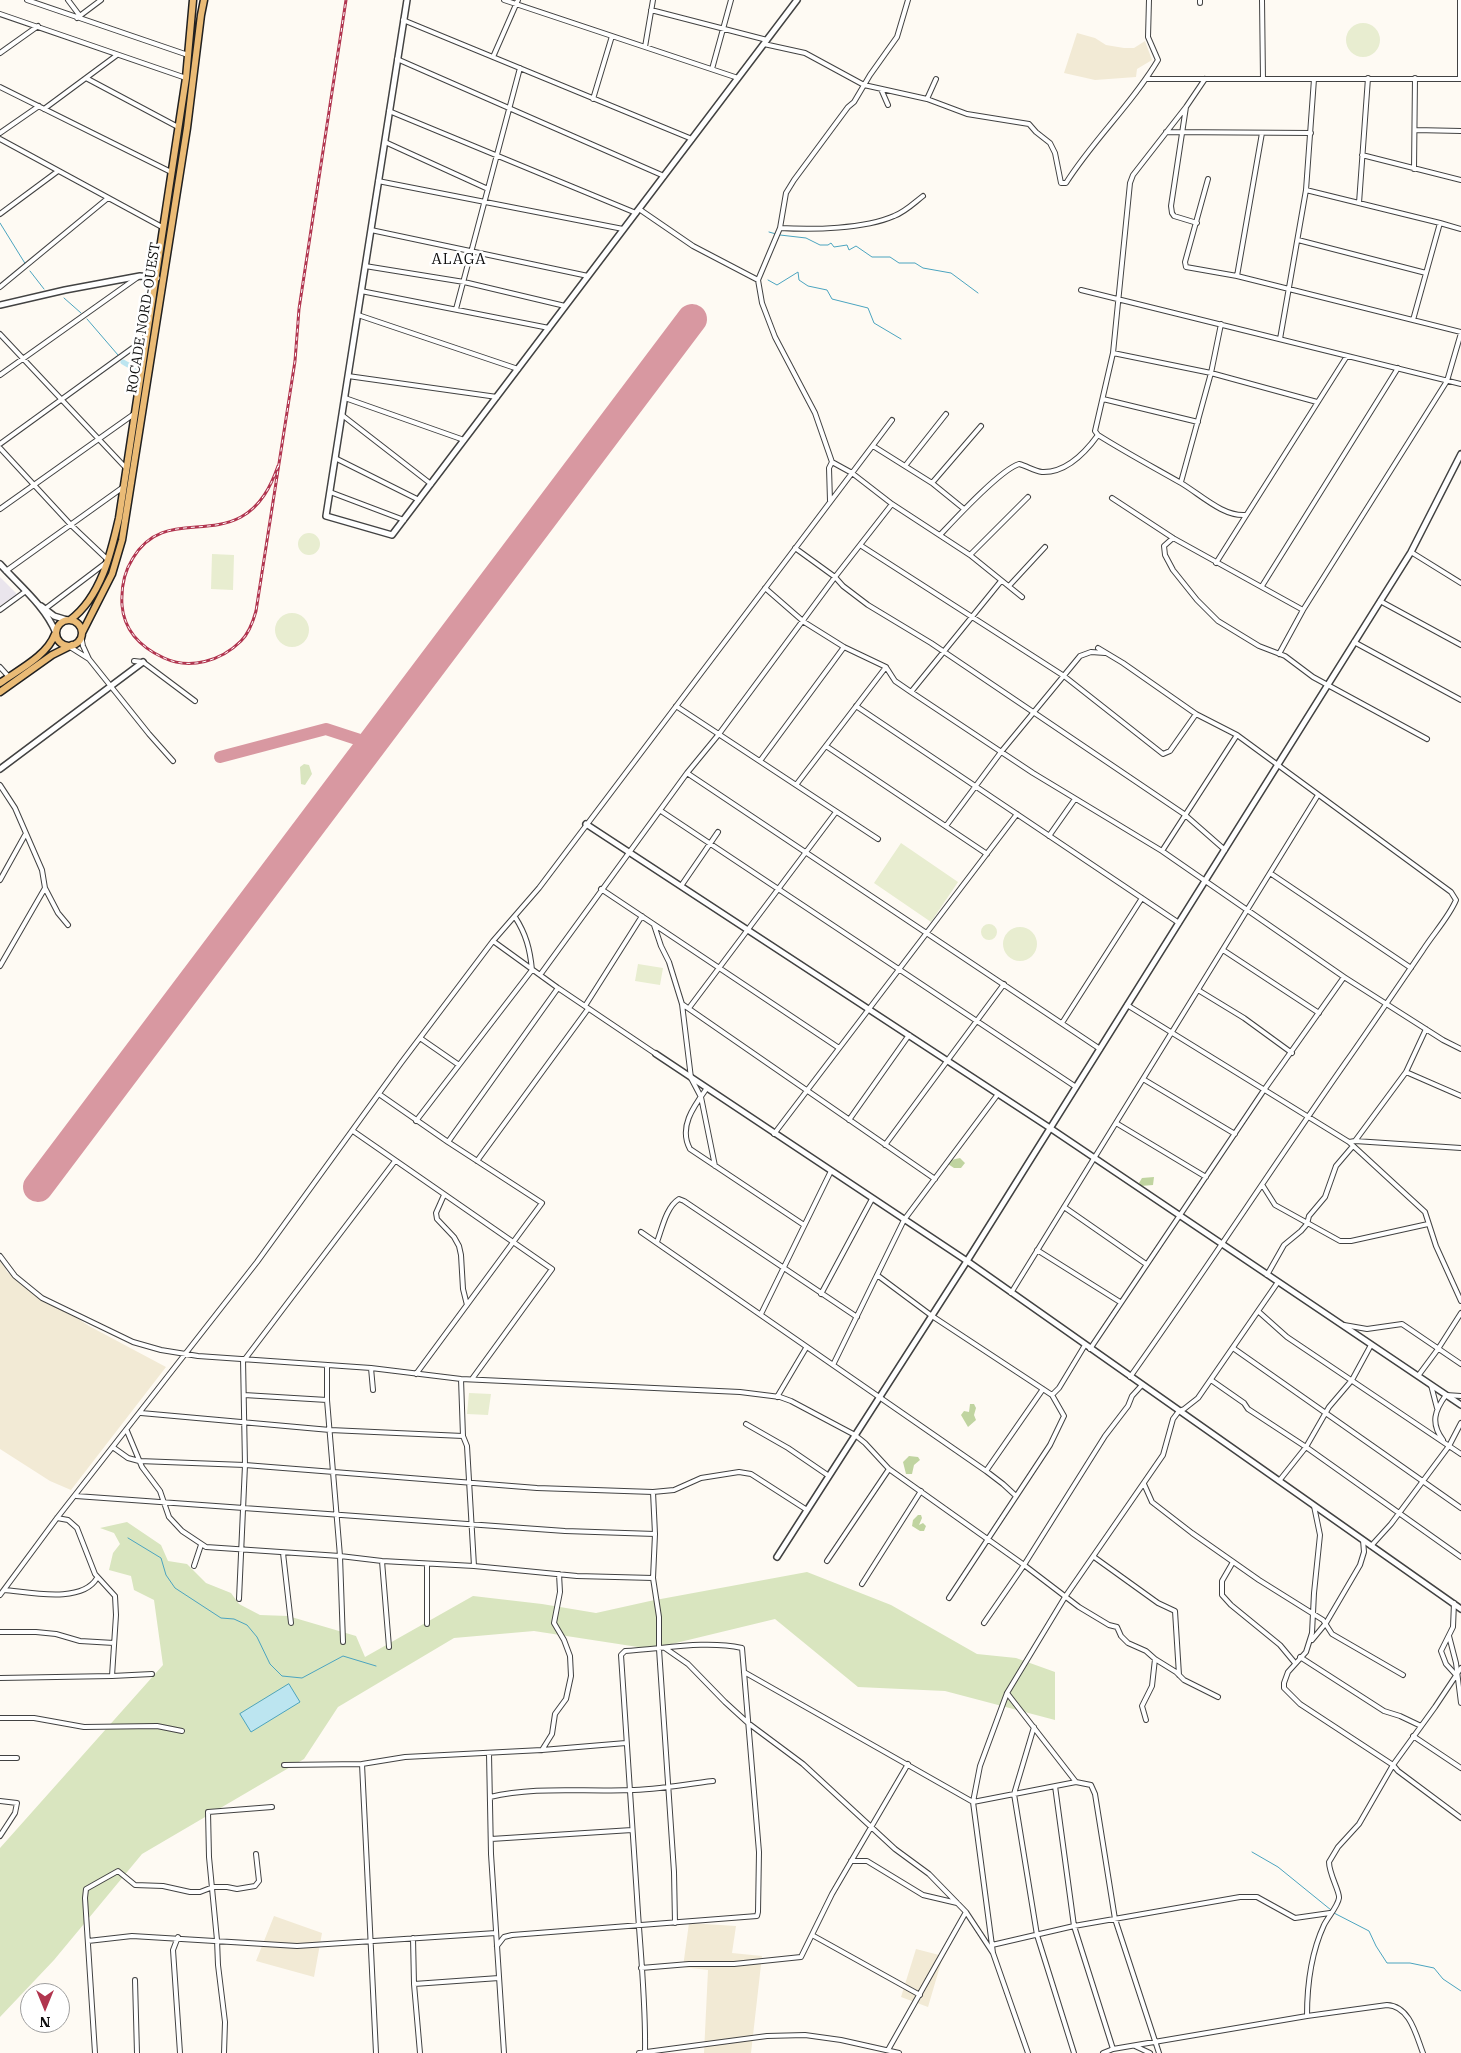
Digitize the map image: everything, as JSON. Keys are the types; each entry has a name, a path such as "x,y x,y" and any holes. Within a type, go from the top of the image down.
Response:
{"main road":[{"name":"ROCADE NORD-OUEST","path":"69,620 89,601 107,561 116,530 186,78 193,0"},
{"name":"ROCADE NORD-OUEST","path":"82,635 112,574 122,540 204,0"},
{"path":"0,683 44,650 51,642 60,623 69,620 78,623 82,635 79,641 47,659 0,692"},
{"path":"56,633 58,641 69,646"}],"street":[{"path":"27,0 188,55"},
{"path":"68,0 79,17"},
{"path":"79,17 101,0"},
{"path":"406,0 326,516 392,536 797,0"},
{"path":"504,0 517,2 738,78"},
{"path":"645,47 653,0"},
{"path":"712,69 731,0"},
{"path":"908,0 897,37 854,102 848,107 786,193 780,228 758,280 762,303 775,337 815,413 832,462 852,473 892,504 970,555 1022,597"},
{"path":"651,10 805,53 864,85 927,99 967,114 1029,124 1050,143 1055,153 1061,183 1066,184 1082,159 1147,79 1158,60 1148,37 1149,0"},
{"path":"1262,0 1263,79"},
{"path":"1147,79 1461,79 1460,0"},
{"path":"493,57 517,2"},
{"path":"0,14 38,26 117,56 186,78"},
{"path":"404,20 692,139"},
{"path":"0,53 38,26"},
{"path":"593,99 612,36"},
{"path":"0,133 117,56"},
{"path":"397,59 664,176"},
{"path":"456,309 520,68"},
{"path":"86,78 178,128"},
{"path":"1359,203 1368,78"},
{"path":"1414,169 1415,78"},
{"path":"927,99 936,79"},
{"path":"1205,79 1186,107 1133,175 1130,183 1113,353 1095,431 1098,435 1143,463 1181,482 1220,507 1236,515 1246,515"},
{"path":"1280,339 1306,190 1314,79"},
{"path":"0,87 171,172"},
{"path":"881,89 888,105"},
{"path":"1186,107 1171,206 1174,216 1197,223"},
{"path":"389,111 637,211 693,246 758,280"},
{"path":"1415,130 1461,131"},
{"path":"1166,132 1311,133"},
{"path":"1237,276 1262,133"},
{"path":"0,139 162,227"},
{"path":"384,142 488,189"},
{"path":"1362,155 1461,180"},
{"path":"0,214 58,171"},
{"path":"1208,179 1185,262 1186,267 1237,276 1461,332 1447,381 1303,610 1279,654"},
{"path":"378,181 624,229"},
{"path":"1306,190 1461,229"},
{"path":"780,228 821,230 872,222 895,216 923,196"},
{"path":"0,287 108,198"},
{"path":"1413,320 1440,224"},
{"path":"371,230 588,276"},
{"path":"1298,240 1426,273"},
{"path":"365,266 464,282 565,306"},
{"path":"0,305 140,276 163,279"},
{"path":"0,375 140,276"},
{"path":"1082,290 1461,384"},
{"path":"361,291 549,328"},
{"path":"358,316 518,369"},
{"path":"1181,482 1211,373 1221,324"},
{"path":"0,334 126,467"},
{"path":"0,444 145,339"},
{"path":"1113,353 1211,373 1317,402"},
{"path":"1216,563 1347,356"},
{"path":"1262,586 1398,368"},
{"path":"348,376 497,397"},
{"path":"345,398 464,440"},
{"path":"1103,399 1198,422"},
{"path":"0,510 134,414"},
{"path":"906,466 946,414"},
{"path":"342,415 431,484"},
{"path":"0,1595 57,1518 114,1448 257,1262 493,941 515,917 892,420"},
{"path":"932,482 981,426"},
{"path":"940,535 964,509 1014,466 1021,464 1042,472 1054,470 1071,463 1090,446 1098,435"},
{"path":"873,446 932,482 964,509"},
{"path":"0,448 107,561 44,609"},
{"path":"777,1557 967,1261 1411,552 1461,454"},
{"path":"335,458 419,500"},
{"path":"830,502 829,468 832,462"},
{"path":"6,571 122,488"},
{"path":"330,492 404,520"},
{"path":"970,555 1028,497"},
{"path":"1112,498 1173,538 1303,610"},
{"path":"540,975 687,773 719,734 804,622 835,577 892,504"},
{"path":"1173,538 1164,546 1165,555 1173,570 1197,600 1218,621 1259,646 1285,656 1313,677 1427,739"},
{"path":"860,545 972,615 1064,676 1162,754 1170,752 1196,714"},
{"path":"1009,586 1045,546"},
{"path":"795,548 835,577 843,586 868,605 944,651 1032,713 1184,814 1225,850"},
{"path":"1411,552 1461,583"},
{"path":"0,564 35,602 52,623 56,633"},
{"path":"911,692 1001,581"},
{"path":"765,588 804,622 844,647 886,667 895,681 1001,752 1162,852 1344,977 1461,1049"},
{"path":"0,610 26,591"},
{"path":"1380,601 1461,645"},
{"path":"35,602 54,616 69,620"},
{"path":"82,635 82,644 89,659 111,685 114,692 174,761"},
{"path":"1354,642 1461,700"},
{"path":"69,646 89,659"},
{"path":"760,761 844,647"},
{"path":"1098,648 1123,663 1196,714 1237,735 1455,896 1454,904 1387,1004 1130,1377"},
{"path":"946,826 1001,752 1080,656 1091,652 1105,652"},
{"path":"134,661 143,662 195,701"},
{"path":"0,769 143,662"},
{"path":"0,667 9,677"},
{"path":"796,785 886,667"},
{"path":"676,706 878,839"},
{"path":"856,706 1179,923"},
{"path":"1162,852 1184,814 1237,735"},
{"path":"826,746 987,854"},
{"path":"687,773 1100,1048"},
{"path":"0,786 15,808 42,870 45,888 58,912 68,925"},
{"path":"1011,1293 1318,794"},
{"path":"1049,836 1075,799"},
{"path":"661,811 1076,1087"},
{"path":"689,1008 836,812"},
{"path":"774,1134 1017,814"},
{"path":"586,824 1050,1128 1461,1405"},
{"path":"681,886 718,832"},
{"path":"0,880 26,835"},
{"path":"1270,873 1411,968"},
{"path":"0,966 45,888"},
{"path":"601,889 839,1048"},
{"path":"1062,1023 1142,898"},
{"path":"477,1161 586,1008 642,916"},
{"path":"416,1120 532,970 526,937 515,917"},
{"path":"654,924 669,962 682,1004 691,1078 701,1097 715,1166"},
{"path":"493,941 586,1008 967,1261 1461,1608"},
{"path":"1223,950 1319,1012"},
{"path":"1090,1349 1264,1090 1344,977"},
{"path":"886,1145 1004,984"},
{"path":"448,1142 558,988"},
{"path":"1198,990 1244,1018 1292,1053"},
{"path":"682,1004 935,1179"},
{"path":"1127,1005 1172,1031 1307,1118 1349,1142 1401,1192 1425,1212 1428,1224 1461,1302"},
{"path":"1355,1140 1406,1072 1426,1029"},
{"path":"849,1120 909,1035"},
{"path":"420,1038 459,1065"},
{"path":"1406,1072 1461,1096"},
{"path":"1143,1079 1235,1134"},
{"path":"707,1088 688,1120 685,1132 686,1143 690,1149 804,1225"},
{"path":"379,1094 448,1142 542,1203 416,1374"},
{"path":"833,1365 904,1220 998,1094"},
{"path":"1116,1123 1206,1177"},
{"path":"353,1131 552,1269 472,1379"},
{"path":"1349,1142 1355,1140 1461,1148"},
{"path":"1267,1274 1284,1245 1307,1224 1309,1216 1325,1197 1336,1166 1353,1146"},
{"path":"239,1598 245,1465 244,1359 395,1161"},
{"path":"761,1314 831,1171"},
{"path":"1263,1186 1275,1205 1340,1241 1351,1241 1428,1224"},
{"path":"444,1195 436,1213 437,1218 454,1237 462,1254 463,1289 467,1305"},
{"path":"821,1294 872,1199"},
{"path":"657,1242 668,1212 675,1202 679,1200 684,1201 784,1266 821,1294 857,1317"},
{"path":"1064,1207 1146,1264"},
{"path":"641,1232 986,1471 1016,1496"},
{"path":"1037,1250 1120,1302"},
{"path":"0,1256 15,1276 30,1290 58,1306 146,1347 187,1354 371,1368 461,1379 740,1392 777,1397 791,1401 855,1435 865,1443 889,1470 1024,1565 1065,1597 1108,1626 1117,1627 1122,1639 1142,1649 1184,1680 1218,1697"},
{"path":"877,1275 932,1316 1052,1395 1064,1416 1050,1445 949,1598"},
{"path":"1028,2053 993,1953 973,1802 980,1766 1007,1693 1065,1597 1163,1455 1171,1425 1179,1411 1184,1410 1198,1398 1278,1282"},
{"path":"1259,1312 1287,1337 1461,1454"},
{"path":"1418,1376 1461,1314"},
{"path":"1342,1325 1367,1329 1400,1324 1461,1364"},
{"path":"1357,1335 1367,1329"},
{"path":"1052,1395 1059,1388 1084,1344"},
{"path":"1279,1481 1306,1447 1325,1414 1352,1380 1372,1345"},
{"path":"777,1397 806,1348"},
{"path":"1233,1348 1461,1508"},
{"path":"1228,1355 1241,1354"},
{"path":"327,1366 327,1400 340,1556 343,1642"},
{"path":"371,1368 373,1390"},
{"path":"461,1379 474,1566"},
{"path":"1211,1380 1244,1402 1248,1409 1306,1447 1461,1557"},
{"path":"984,1623 1024,1565 1105,1436 1142,1385"},
{"path":"1431,1385 1437,1408"},
{"path":"986,1471 1043,1389"},
{"path":"1446,1395 1437,1408 1435,1419 1439,1435 1447,1445"},
{"path":"1446,1395 1461,1396"},
{"path":"244,1396 327,1400"},
{"path":"141,1413 330,1430 464,1436"},
{"path":"1371,1546 1382,1536 1423,1482 1461,1423"},
{"path":"746,1424 788,1448 829,1476"},
{"path":"127,1431 144,1472 158,1487 167,1513 175,1524 201,1545 283,1554 340,1556 382,1562 474,1566 559,1574 653,1578"},
{"path":"114,1448 128,1458 139,1461 245,1465 536,1488 653,1492 674,1490 702,1478 730,1472 746,1472 807,1510"},
{"path":"826,1561 889,1470"},
{"path":"1144,1484 1152,1502 1233,1562 1313,1613 1326,1623 1332,1634 1404,1675"},
{"path":"862,1584 921,1491"},
{"path":"653,1492 655,1534 653,1578 659,1617 659,1649 669,1786 675,1923"},
{"path":"76,1496 565,1531 655,1534"},
{"path":"1311,1641 1320,1535 1314,1505"},
{"path":"57,1518 68,1520 77,1528 90,1566 97,1578 115,1596 112,1676"},
{"path":"1363,1540 1364,1552 1360,1565 1326,1623 1311,1641 1306,1652 1288,1672 1284,1683 1288,1693 1300,1704 1393,1765 1398,1772 1461,1818"},
{"path":"194,1566 201,1545"},
{"path":"283,1554 291,1623"},
{"path":"1094,1556 1158,1604 1175,1611 1179,1675"},
{"path":"382,1562 389,1648"},
{"path":"1233,1562 1222,1581 1222,1595 1231,1606 1280,1645 1295,1663"},
{"path":"427,1564 428,1624"},
{"path":"542,1750 552,1734 555,1714 566,1699 571,1676 570,1656 564,1640 554,1623 560,1592 559,1574"},
{"path":"4,1590 68,1594 89,1588 97,1578"},
{"path":"1454,1604 1455,1622 1442,1646 1441,1655 1457,1674"},
{"path":"0,1632 36,1632 56,1634 80,1641 114,1643"},
{"path":"1449,1636 1461,1703"},
{"path":"497,1946 507,1935 639,1925 675,1923 757,1916 759,1852 742,1648 730,1646 666,1648 622,1652 626,1743 639,1925 641,1968 645,2013 645,2052"},
{"path":"666,1648 688,1664 748,1723 803,1764 895,1849 929,1874 966,1912 993,1953"},
{"path":"1300,1657 1384,1711 1421,1726"},
{"path":"1146,1720 1142,1706 1152,1686 1155,1659"},
{"path":"1307,2016 1311,1966 1316,1946 1330,1913 1337,1905 1339,1894 1332,1880 1329,1862 1338,1847 1359,1824 1393,1765 1461,1668"},
{"path":"744,1672 973,1802 1076,1782 1091,1785 1095,1794 1116,1919 1159,2053"},
{"path":"0,1678 152,1674"},
{"path":"1007,1693 1076,1782"},
{"path":"0,1718 34,1718 84,1727 157,1726 182,1731"},
{"path":"1034,1727 1014,1794 1037,1935 1074,2053"},
{"path":"1413,1736 1461,1768"},
{"path":"284,1765 362,1764 406,1757 489,1754 626,1743"},
{"path":"489,1754 491,1839 504,2053"},
{"path":"0,1758 17,1758"},
{"path":"362,1764 376,2053"},
{"path":"641,1968 666,1965 734,1964 797,1959 803,1954 851,1861 908,1764"},
{"path":"490,1797 506,1793 575,1789 629,1790 713,1781"},
{"path":"1055,1786 1074,1926 1114,2049"},
{"path":"0,1800 17,1802 15,1813 0,1836"},
{"path":"224,2053 225,2022 209,1857 208,1812 272,1807"},
{"path":"491,1839 632,1830"},
{"path":"95,2053 85,1892 89,1887 107,1879 118,1871 135,1885 142,1887 163,1886 200,1892 227,1886 237,1888 255,1886 259,1881 256,1854"},
{"path":"851,1861 867,1861 923,1895 956,1902"},
{"path":"992,1945 1074,1926 1195,1904 1251,1897 1262,1899 1295,1918 1330,1913"},
{"path":"888,2050 966,1912"},
{"path":"88,1941 132,1936 178,1937 193,1941 218,1940 257,1945 297,1946 496,1933"},
{"path":"812,1935 920,1995"},
{"path":"178,1937 173,1950 180,2053"},
{"path":"413,1938 414,1984 420,2053"},
{"path":"414,1984 499,1978"},
{"path":"135,1980 137,2053"},
{"path":"1103,2053 1114,2049 1307,2016 1394,2005 1408,2017 1423,2053"},
{"path":"639,2053 767,2036 805,2035 899,2053"},
{"path":"1135,2046 1150,2053"}],"shaded area":[{"path":"1077,33 1095,38 1106,45 1124,48 1134,48 1145,41 1152,60 1137,69 1136,77 1095,80 1064,73"},
{"path":"0,577 17,594 0,606"},
{"path":"0,1256 7,1272 89,1326 166,1367 71,1490 50,1481 0,1449"},
{"path":"274,1916 322,1933 314,1977 256,1961"},
{"path":"689,1923 736,1926 732,1953 762,1956 751,2053 704,2053 708,1970 683,1967"},
{"path":"916,1949 943,1956 928,2007 901,1997"}],"green space":[{"path":"1363,23 1375,28 1380,40 1375,52 1363,57 1351,52 1346,40 1351,28"},
{"path":"309,533 319,540 320,544 313,554 309,555 299,548 298,544 305,534"},
{"path":"212,554 234,555 233,590 211,589"},
{"path":"292,613 299,614 304,618 308,623 308,637 304,642 299,646 292,647 285,646 280,642 276,637 275,630 276,623 280,618 285,614"},
{"path":"304,764 309,765 312,774 305,785 301,784 300,767"},
{"path":"901,843 958,882 931,922 874,883"},
{"path":"986,924 992,924 997,929 995,938 986,940 981,935 981,929"},
{"path":"1020,927 1032,932 1037,944 1032,956 1020,961 1008,956 1003,944 1008,932"},
{"path":"638,964 663,968 660,985 635,981"},
{"path":"960,1158 965,1163 961,1168 954,1168 948,1164 951,1160"},
{"path":"1154,1177 1153,1185 1141,1186 1139,1183 1142,1178"},
{"path":"469,1393 491,1394 488,1415 467,1414"},
{"path":"970,1404 974,1404 976,1408 974,1415 976,1420 968,1427 961,1415 964,1411 969,1412"},
{"path":"909,1456 918,1457 920,1460 914,1465 912,1474 906,1474 903,1462"},
{"path":"918,1515 921,1515 922,1518 919,1525 923,1523 926,1526 924,1531 920,1531 912,1526 913,1520"},
{"path":"127,1522 161,1545 168,1561 187,1564 206,1583 231,1593 239,1604 260,1615 288,1616 356,1636 365,1657 473,1596 542,1604 596,1613 807,1572 891,1605 977,1654 1016,1658 1055,1672 1055,1720 945,1691 858,1687 775,1619 651,1649 534,1631 454,1638 338,1707 304,1759 142,1854 54,1960 32,1983 20,1983 20,1996 0,2017 0,1848 163,1665 154,1600 134,1590 131,1576 109,1570 113,1553 120,1544 114,1533 100,1528"}],"water":[{"path":"289,1684 300,1702 251,1732 240,1714"}],"waterway":[{"path":"0,223 26,265"},
{"path":"769,232 776,234"},
{"path":"780,235 806,238 820,245 831,243 834,247 847,245 849,250 856,246 872,257 890,257 899,263 915,263 923,268 951,273 978,293"},
{"path":"30,271 44,289"},
{"path":"768,280 777,285 798,272 799,280 808,286 827,290 832,299 868,308 874,323 901,339"},
{"path":"64,298 81,313"},
{"path":"87,319 118,355"},
{"path":"123,362 135,369"},
{"path":"128,1538 161,1558 166,1575 175,1588 221,1618 234,1619 247,1625 257,1637 270,1664 282,1676 302,1678 343,1656 376,1666"},
{"path":"1252,1852 1278,1867 1331,1910"},
{"path":"1334,1913 1369,1931 1387,1963 1410,1963 1434,1968 1443,1979 1461,1991"}],"taxiway":[{"path":"220,757 326,729 372,744"}],"runway":[{"path":"38,1187 692,319"}],"railway":[{"path":"278,466 272,481 260,501 241,517 227,523 183,528 156,535 144,544 133,558 127,569 123,586 123,614 130,631 148,649 174,662 205,662 224,654 241,641 255,615 295,361 299,309 346,0"}],"district":[{"name":"ALAGA","path":"459,260"}]}
